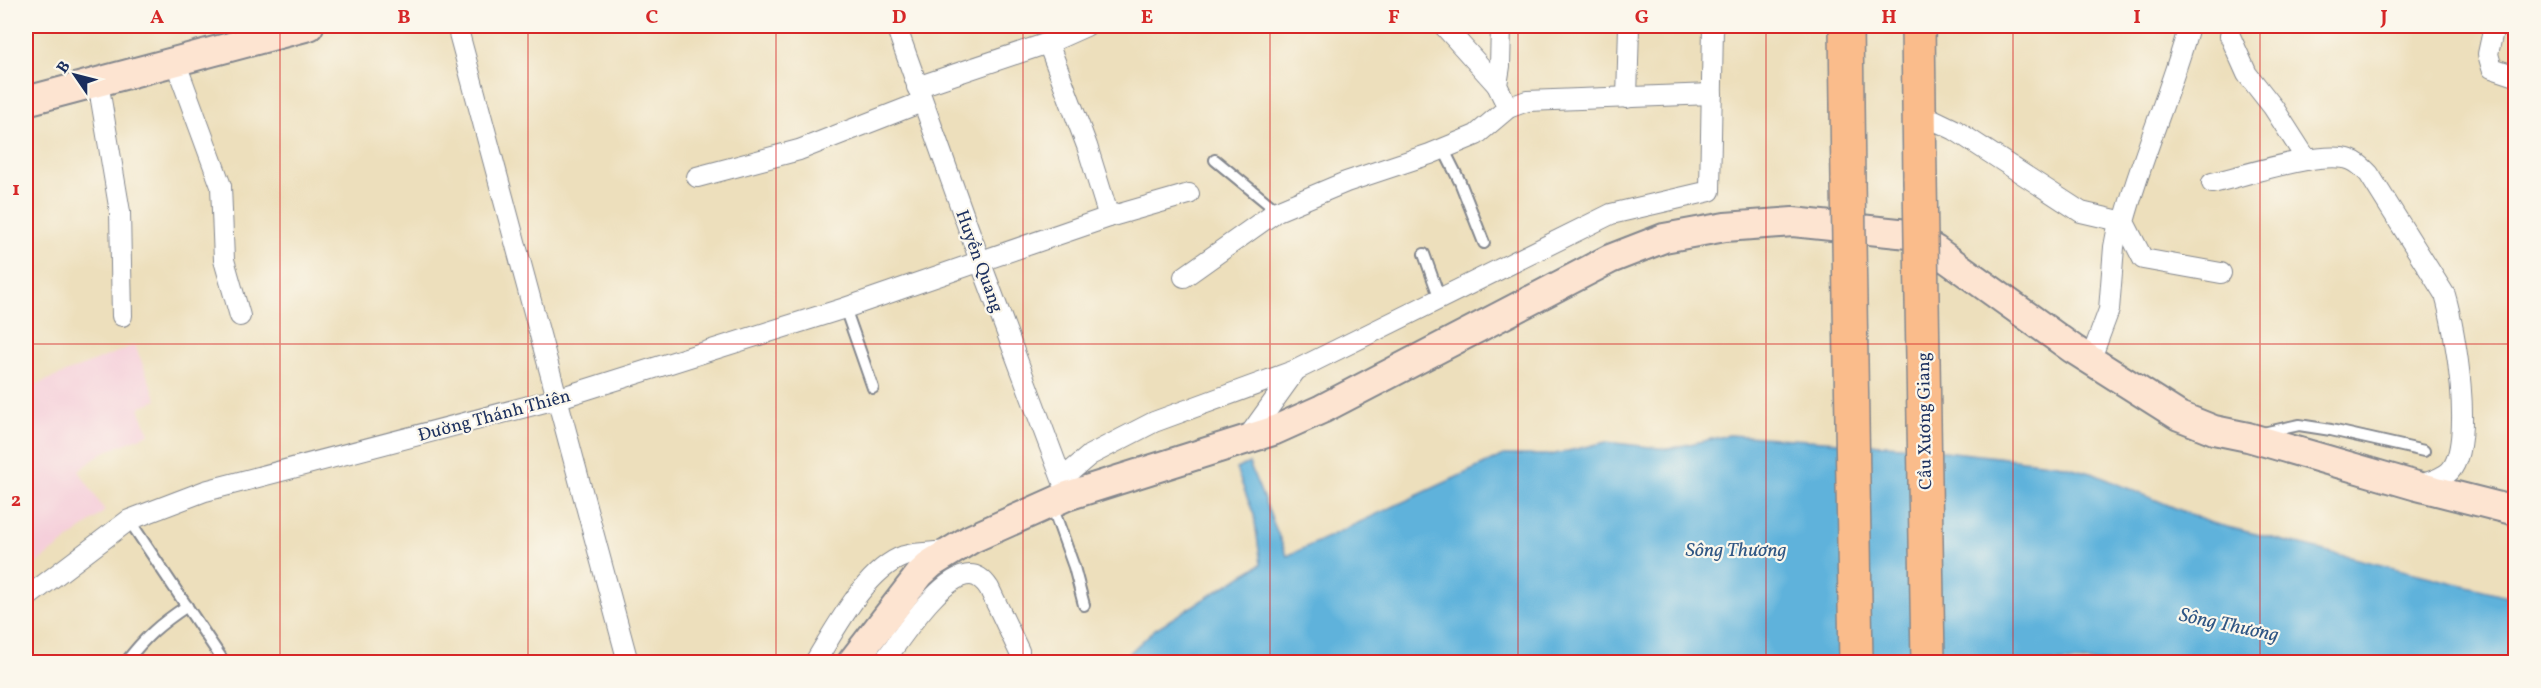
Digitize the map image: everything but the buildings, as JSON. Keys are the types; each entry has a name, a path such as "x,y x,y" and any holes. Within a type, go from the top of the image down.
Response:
{"highway":[{"path":"1846,26 1856,663"},
{"name":"Cầu Xương Giang","path":"1918,26 1928,663"}],"street":[{"path":"26,101 175,62 268,31 309,26"},
{"path":"457,26 628,663"},
{"name":"Huyền Quang","path":"896,26 1060,492"},
{"path":"697,177 799,150 920,94 1086,26"},
{"path":"1444,26 1497,85 1508,108"},
{"path":"1497,85 1501,26"},
{"path":"1627,98 1629,26"},
{"path":"1060,492 1090,455 1154,422 1296,370 1611,214 1711,190 1713,26"},
{"path":"2090,361 2109,310 2114,247 2137,173 2179,63 2189,26"},
{"path":"2494,26 2488,54 2492,68 2516,76"},
{"path":"2230,36 2252,82 2273,107 2307,160"},
{"path":"1048,42 1087,146 1109,217"},
{"path":"175,62 221,186 224,261 240,316"},
{"path":"99,82 120,212 122,316"},
{"path":"1184,277 1277,211 1346,182 1476,135 1508,108 1527,101 1712,94"},
{"path":"1930,118 1954,130 2081,212 2122,222 2143,259 2221,273"},
{"path":"2212,183 2307,160 2336,157 2349,159 2361,165 2418,249 2445,295 2451,314 2462,390 2460,451 2450,471 2417,486"},
{"name":"Đường Thánh Thiên","path":"26,598 129,520 234,483 556,399 845,308 1109,217 1189,194"},
{"path":"852,663 920,574 950,551 1060,492 1245,441 1273,431 1322,409 1610,259 1664,238 1725,227 1793,222 1908,234 1935,250 2090,361 2178,416 2214,430 2248,437 2417,486 2516,511"},
{"path":"1245,441 1296,370"},
{"path":"815,663 838,625 867,585 888,565 905,556 950,551"},
{"path":"883,663 925,606 947,586 961,577 971,575 984,582 989,588 1019,651"}],"lane":[{"path":"1443,148 1460,182 1484,243"},
{"path":"1215,160 1277,211"},
{"path":"1424,254 1440,300"},
{"path":"845,308 873,388"},
{"path":"2248,437 2299,425 2424,451"},
{"path":"1060,492 1074,567 1084,605"},
{"path":"129,520 224,663"},
{"path":"126,663 145,637 187,606"}],"shaded area":[{"path":"135,345 157,400 139,408 149,434 102,453 79,471 105,511 26,572 26,412 34,407 30,387"}],"water":[{"name":"Sông Thương","path":"1729,435 1901,446 2058,464 2094,474 2211,523 2516,598 2515,662 1120,662 1155,629 1261,564 1254,515 1236,469 1249,463 1287,556 1504,455 1551,455 1606,442 1668,449"}]}
